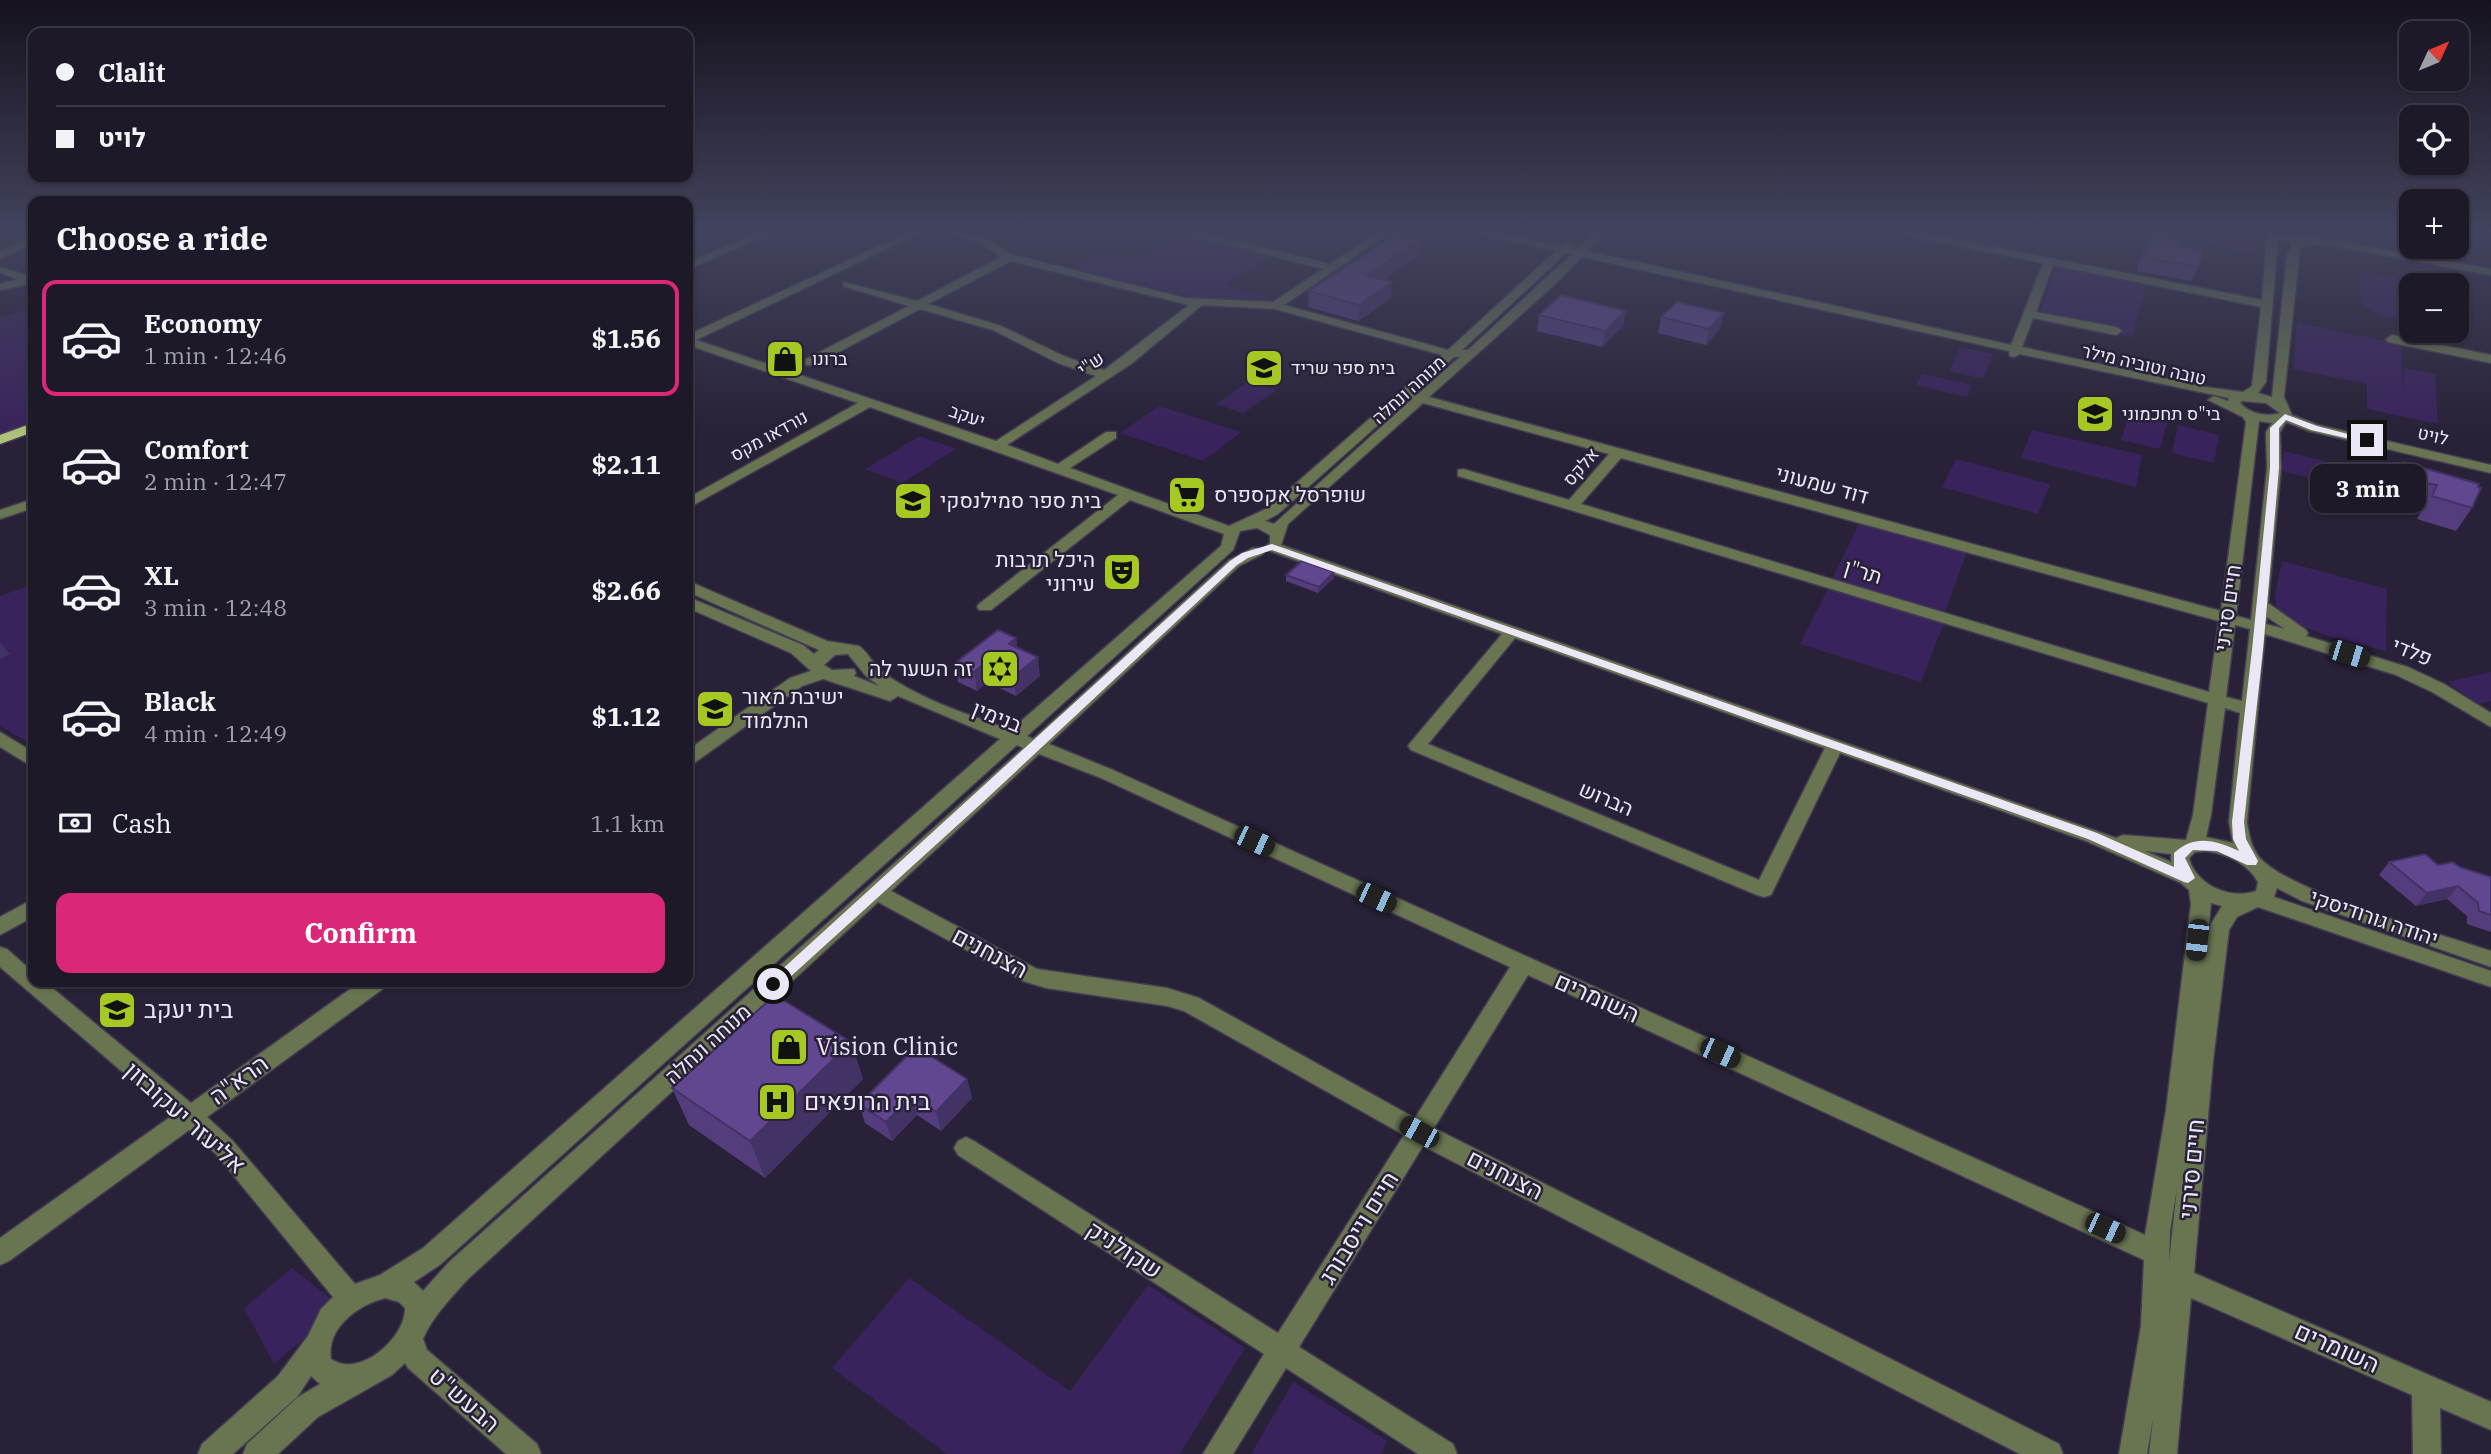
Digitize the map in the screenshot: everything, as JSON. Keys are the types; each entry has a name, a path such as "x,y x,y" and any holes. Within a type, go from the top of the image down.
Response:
{"main road":[{"path":"0,440 28,428"},
{"path":"0,449 28,438"}],"street":[{"path":"693,338 771,301"},
{"path":"909,301 997,327 1057,358 1106,375"},
{"path":"810,362 927,301"},
{"path":"1189,301 1275,306 1450,354 1471,353"},
{"path":"1275,306 1283,301"},
{"name":"מנוחה ונחלה","path":"414,1331 436,1295 458,1271 876,892 1019,745 1224,552 1230,537 1266,517 1511,301"},
{"name":"מנוחה ונחלה","path":"385,1286 432,1256 1019,745 1234,563 1269,544 1282,522 1531,301"},
{"name":"טובה וטוביה מילר","path":"1794,301 2244,404"},
{"path":"2015,351 2036,301"},
{"path":"2250,301 2265,304"},
{"path":"2244,404 2260,382 2265,301"},
{"name":"חיים סירני","path":"2256,866 2238,831 2274,468 2273,432 2282,413 2278,397 2289,301"},
{"name":"ש\"י","path":"997,446 1106,375 1198,303"},
{"path":"2031,314 2116,331"},
{"path":"2392,339 2491,359"},
{"name":"יעקב","path":"693,342 1128,494 1230,537 1238,548 1269,544"},
{"name":"דוד שמעוני","path":"1406,395 1839,510 2227,618"},
{"name":"נורדאו מקס","path":"693,501 869,402"},
{"path":"2244,404 2266,419 2282,413"},
{"path":"2244,404 2282,413"},
{"name":"חיים סירני","path":"2133,1454 2154,1326 2157,1253 2185,1059 2201,904 2193,882 2179,861 2180,853 2190,846 2202,815 2253,422 2244,404"},
{"name":"לויט","path":"2282,413 2314,428 2491,468"},
{"path":"1060,469 1111,435"},
{"name":"אלקס","path":"1572,506 1618,453"},
{"name":"תר\"ן","path":"1463,472 2251,710"},
{"path":"985,607 1128,494"},
{"path":"0,516 28,505"},
{"path":"1250,524 1269,527 1269,544 1511,633 2093,836 2193,882"},
{"path":"693,588 824,646 840,648"},
{"name":"בנימין","path":"693,604 797,649 825,672 860,682 1019,745"},
{"path":"2261,605 2290,627 2328,648"},
{"name":"פלדי","path":"2227,618 2417,677 2491,721"},
{"name":"הברוש","path":"1511,633 1417,746 1764,890 1835,745"},
{"path":"2258,650 2290,644 2328,648"},
{"path":"825,672 825,653 840,648"},
{"name":"בנימין","path":"840,648 852,649 869,670 903,691 1019,745"},
{"path":"693,755 796,682 825,672 852,671 861,658"},
{"path":"0,738 28,758"},
{"name":"השומרים","path":"1019,745 1107,774 2157,1253"},
{"path":"2093,836 2137,845 2190,846"},
{"name":"יהודה גורודיסקי","path":"2190,846 2226,848 2309,896 2491,959"},
{"path":"2255,901 2267,893 2269,886 2256,866"},
{"name":"יהודה גורודיסקי","path":"2193,882 2225,899 2255,901 2491,979"},
{"name":"הצנחנים","path":"876,892 1030,975 1046,980 1167,997 1191,1004 1419,1132 2049,1454"},
{"name":"חיים סירני","path":"2162,1454 2182,1281 2202,1061 2219,930 2221,921 2232,909 2255,901"},
{"path":"0,927 28,910"},
{"name":"אליעזר יעקובזון","path":"0,955 28,980"},
{"name":"חיים וייסבורג","path":"1217,1454 1523,965"},
{"name":"אליעזר יעקובזון","path":"36,987 190,1115 240,1165 351,1299"},
{"name":"הרא\"ה","path":"0,1253 369,987"},
{"name":"שקולניק","path":"966,1148 1443,1454"},
{"name":"השומרים","path":"2182,1281 2491,1416"},
{"path":"212,1454 288,1386 317,1345 328,1321 351,1299 385,1286 409,1292 416,1300 414,1331 382,1366 308,1407 257,1454"},
{"name":"הבעש\"ט","path":"414,1331 417,1359 527,1454"},
{"path":"317,1345 317,1359 323,1370 333,1377 365,1375"},
{"path":"2426,1387 2427,1454"}],"shaded area":[{"path":"2044,301 2142,301 2132,337 2038,317"},
{"path":"2361,301 2399,301 2399,319 2381,316 2361,305"},
{"path":"25,310 28,313 28,424 0,436 0,318"},
{"path":"2297,323 2401,344 2403,392 2404,368 2435,374 2438,424 2367,409 2367,384 2293,369"},
{"path":"1960,347 1993,354 1983,379 1949,371"},
{"path":"1922,374 1972,385 1967,397 1916,385"},
{"path":"1249,381 1277,390 1243,413 1216,404"},
{"path":"1159,406 1241,432 1203,461 1120,433"},
{"path":"2129,414 2167,422 2160,449 2121,440"},
{"path":"2178,425 2219,435 2214,463 2172,453"},
{"path":"2032,430 2142,455 2136,487 2021,458"},
{"path":"920,436 956,449 902,483 865,469"},
{"path":"2284,451 2328,462 2327,482 2282,471"},
{"path":"1956,459 2050,484 2038,514 1942,487"},
{"path":"1861,520 1968,549 1945,612 1832,579"},
{"path":"2282,561 2387,589 2386,651 2308,629 2282,614 2275,600"},
{"path":"1830,585 1945,620 1921,682 1800,644"},
{"path":"28,586 28,742 0,726 0,596"},
{"path":"2491,672 2491,701 2479,704 2447,682"},
{"path":"292,1268 342,1307 274,1364 244,1308"},
{"path":"909,1278 1070,1391 1148,1285 1245,1348 1180,1454 947,1454 832,1368"},
{"path":"1293,1382 1387,1441 1381,1454 1251,1454"}],"building":[{"path":"1344,301 1365,301 1359,305"},
{"path":"1555,301 1585,301 1626,311 1605,331 1539,315"},
{"path":"1677,302 1724,313 1709,329 1661,317"},
{"path":"2403,462 2479,484 2478,487 2481,488 2472,508 2432,496 2437,485 2406,480 2397,465 2403,466"},
{"path":"1302,561 1334,572 1319,587 1286,575"},
{"path":"998,630 1016,638 1009,644 1038,657 1013,677 984,664 974,672 955,663"},
{"path":"2425,854 2438,865 2453,862 2491,877 2491,915 2479,911 2478,903 2458,886 2427,893 2389,862"},
{"path":"775,995 851,1042 750,1141 672,1088"},
{"path":"916,1047 967,1079 936,1112 912,1096 886,1122 859,1104"}],"place":[{"name":"ברונו","path":"785,359"},
{"name":"בית ספר שריד","path":"1264,368"},
{"name":"בי\"ס תחכמוני","path":"2095,414"},
{"name":"שופרסל אקספרס","path":"1187,495"},
{"name":"בית ספר סמילנסקי","path":"913,501"},
{"name":"היכל תרבות עירוני","path":"1122,572"},
{"name":"זה השער לה","path":"1000,669"},
{"name":"ישיבת מאור התלמוד","path":"715,709"},
{"name":"בית יעקב","path":"117,1010"},
{"name":"Vision Clinic","path":"789,1047"},
{"name":"בית הרופאים","path":"777,1102"}],"route":[{"path":"773,984 1035,748 1234,563 1245,555 1272,547 2093,836 2188,878 2180,865 2179,857 2189,846 2219,846 2251,861 2240,839 2238,822 2258,650 2274,468 2274,428 2285,417 2306,426 2367,440"}]}
